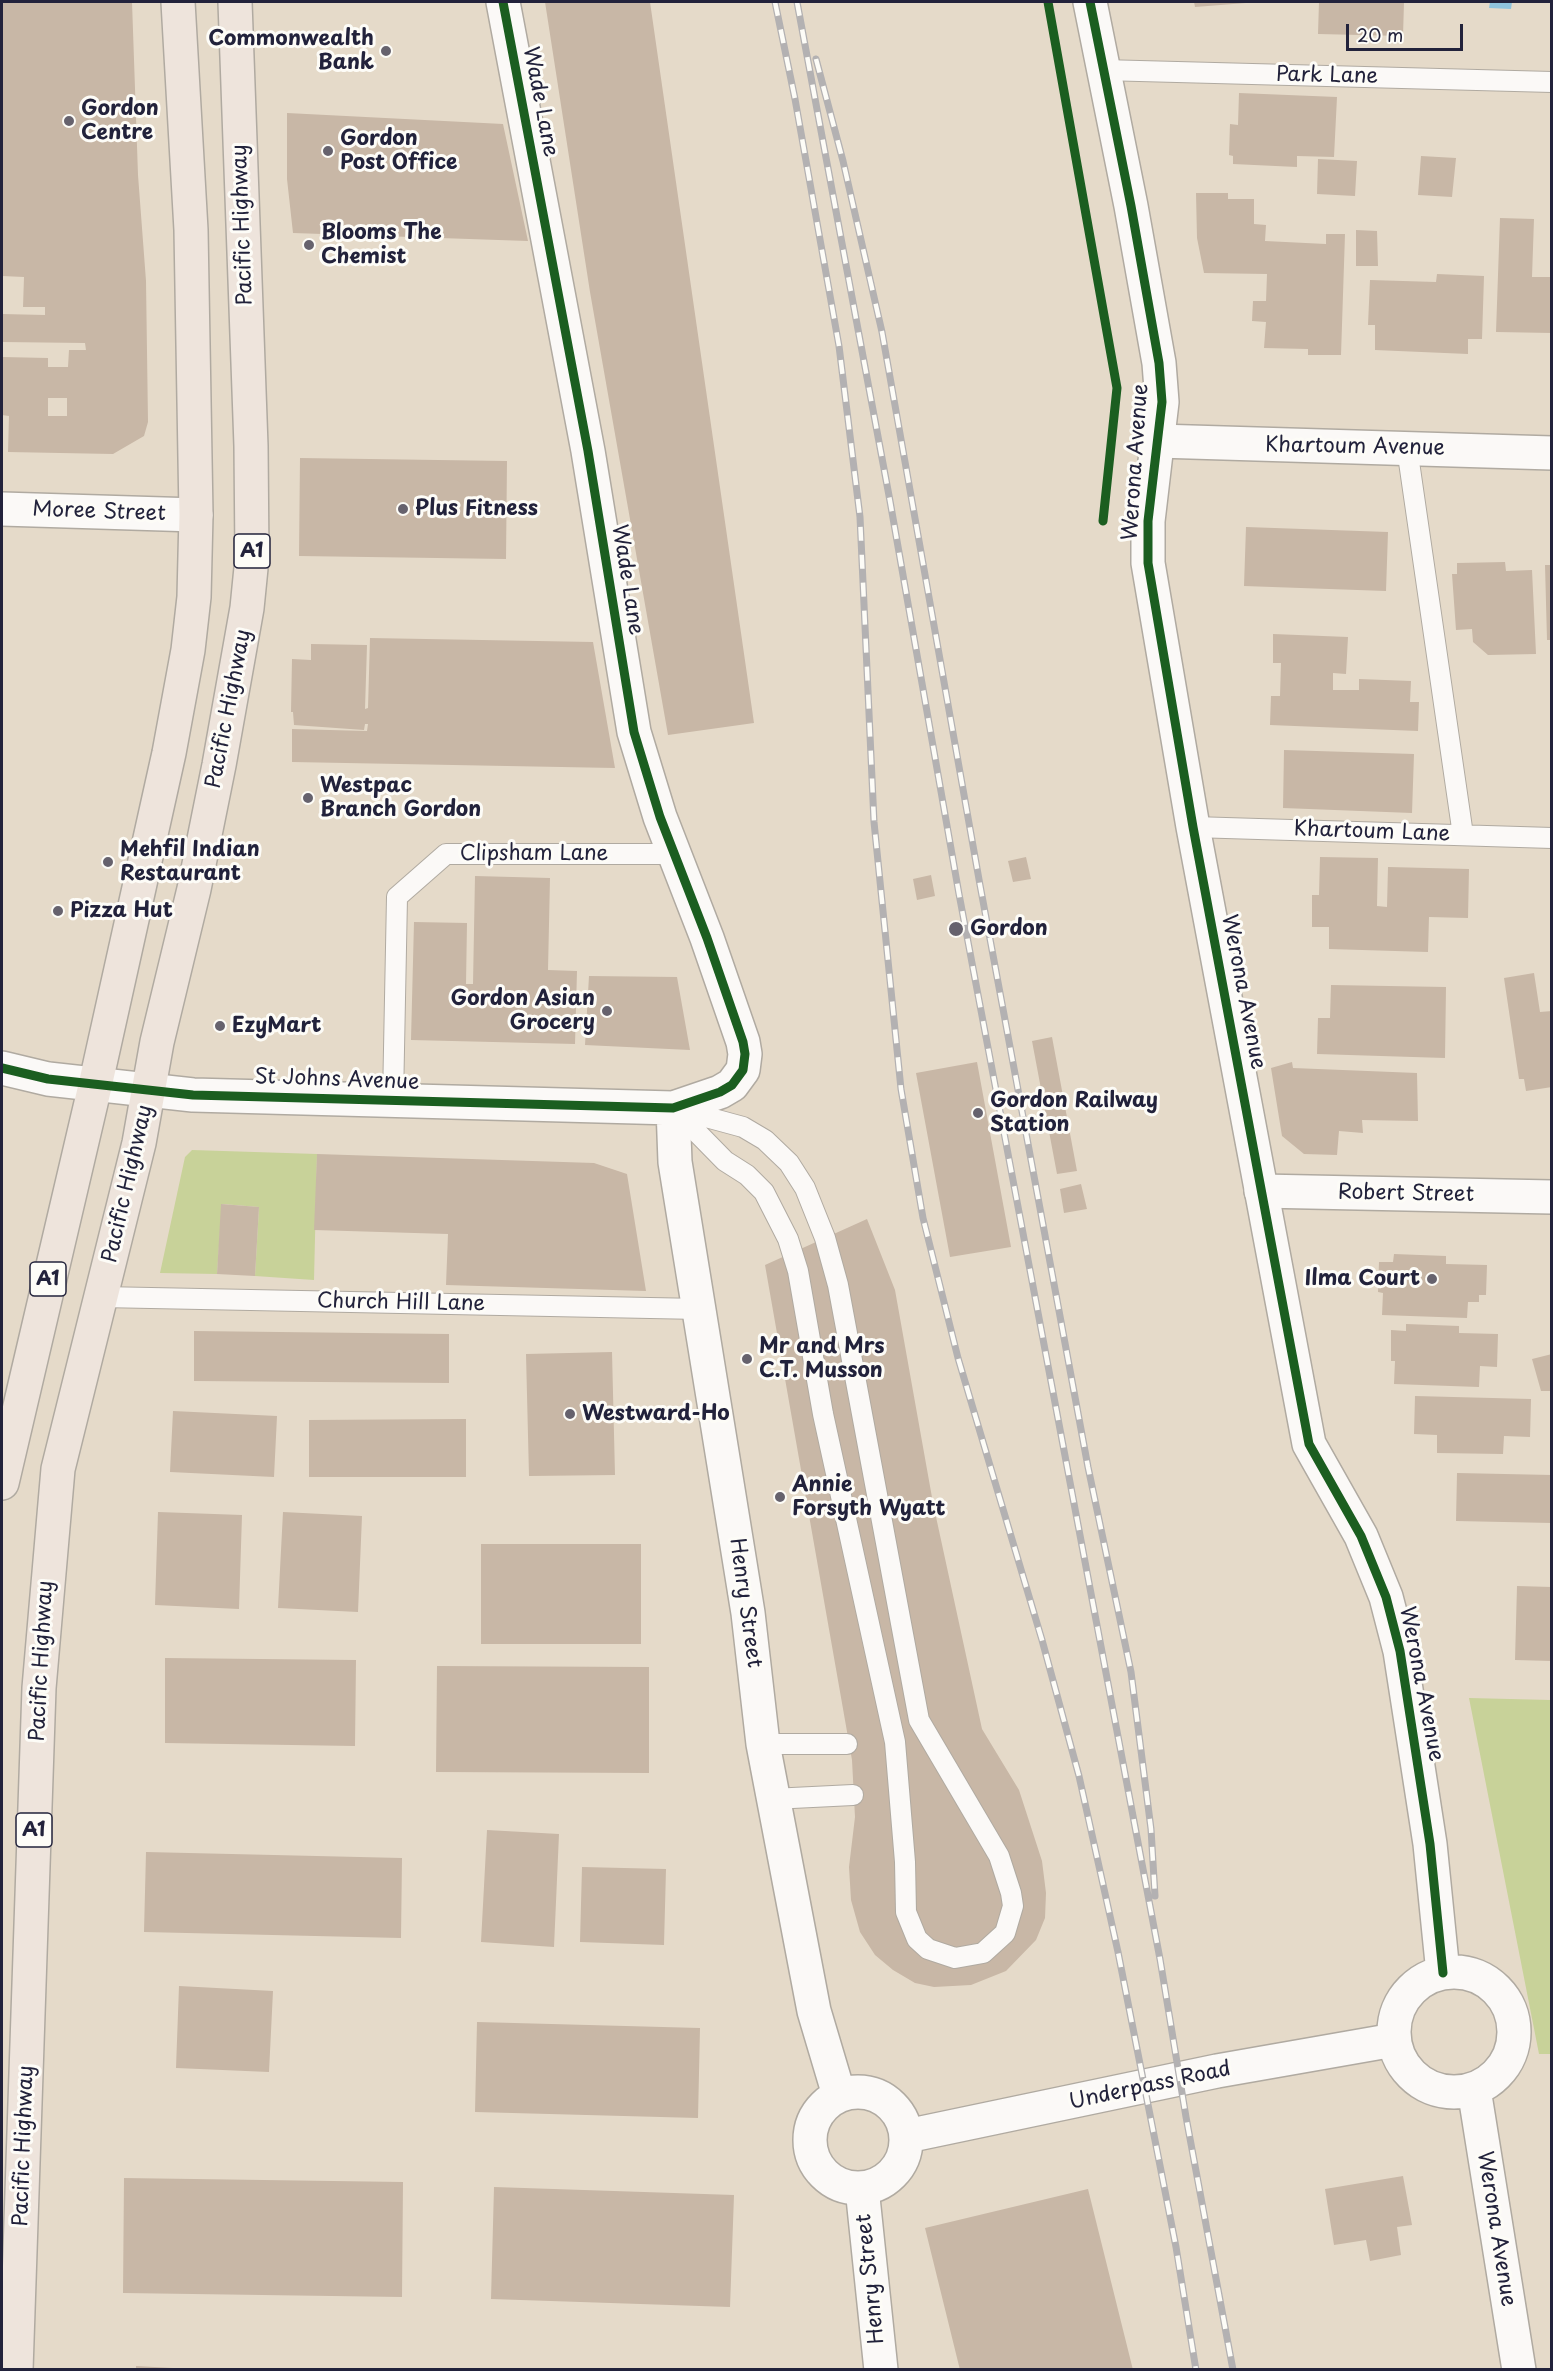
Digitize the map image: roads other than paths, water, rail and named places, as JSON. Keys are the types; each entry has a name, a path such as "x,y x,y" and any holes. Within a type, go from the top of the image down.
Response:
{"highway":[{"name":"A1","path":"2,1483 95,1086 169,753 188,650 194,597 196,515 191,230 177,2"},
{"name":"Pacific Highway","path":"16,2370 39,1688 58,1469 140,1143 157,1042 194,889 219,765 247,608 252,558 235,2"}],"street":[{"name":"Wade Lane","path":"503,2 588,451 634,732 645,771 674,854 711,948 742,1042 745,1062 739,1079 732,1085 672,1108"},
{"name":"Werona Avenue","path":"1090,2 1131,206 1159,363 1162,402 1148,521 1148,563 1193,827 1309,1444 1361,1536 1394,1621 1415,1737 1443,1973"},
{"name":"Khartoum Avenue","path":"1158,441 1551,453"},
{"name":"Moree Street","path":"2,509 196,515"},
{"name":"St Johns Avenue","path":"2,1068 48,1079 149,1091 672,1108"},
{"name":"Henry Street","path":"672,1108 675,1162 748,1613 763,1744 772,1799 814,2011 839,2095"},
{"name":"Robert Street","path":"1261,1191 1551,1197"},
{"path":"1463,1972 1482,1978 1498,1991 1513,2017 1515,2037 1510,2056 1492,2079 1474,2089 1451,2092 1423,2083 1402,2062 1394,2040 1396,2020 1402,2001 1424,1980 1443,1973 1463,1972"},
{"name":"Underpass Road","path":"906,2136 1217,2072 1394,2040"},
{"name":"Werona Avenue","path":"1474,2089 1519,2370"},
{"path":"869,2092 883,2098 895,2108 903,2121 906,2136 902,2161 886,2180 862,2188 847,2186 833,2181 814,2158 810,2144 811,2129 817,2114 839,2095 869,2092"},
{"name":"Henry Street","path":"862,2188 881,2370"}],"lane":[{"name":"Park Lane","path":"1102,70 1551,82"},
{"path":"1407,448 1463,835"},
{"name":"Khartoum Lane","path":"1193,827 1551,838"},
{"name":"Clipsham Lane","path":"393,1100 397,897 438,861 446,854 674,854"},
{"path":"672,1108 743,1127 765,1140 789,1163 800,1180 825,1238 838,1285 919,1720 999,1856 1011,1893 1013,1906 1008,1927 995,1944 983,1953 955,1958 934,1952 917,1939 906,1912 906,1871 896,1742 823,1414 798,1271 788,1239 764,1192 747,1175 725,1161 672,1108"},
{"name":"Church Hill Lane","path":"101,1297 700,1309"},
{"path":"763,1744 847,1744"},
{"path":"772,1799 853,1795"}],"water":[{"path":"1490,2 1512,2 1511,9 1489,8"}],"railway":[{"path":"775,2 795,99 839,346 860,517 874,822 901,1089 923,1218 958,1358 1042,1640 1079,1776 1118,1952 1176,2247 1196,2370"},
{"path":"797,2 890,501 959,894 1160,1959 1186,2117 1233,2370"},
{"path":"816,59 843,161 882,332 980,885 1088,1467 1131,1672 1151,1829 1155,1896"}],"place":[{"name":"Commonwealth Bank","path":"386,51"},
{"name":"Gordon Centre","path":"69,121"},
{"name":"Gordon Post Office","path":"328,151"},
{"name":"Blooms The Chemist","path":"309,245"},
{"name":"Plus Fitness","path":"403,509"},
{"name":"Westpac Branch Gordon","path":"308,798"},
{"name":"Mehfil Indian Restaurant","path":"108,862"},
{"name":"Pizza Hut","path":"58,911"},
{"name":"Gordon","path":"956,929"},
{"name":"Gordon Asian Grocery","path":"607,1011"},
{"name":"EzyMart","path":"220,1026"},
{"name":"Gordon Railway Station","path":"978,1113"},
{"name":"Ilma Court","path":"1432,1279"},
{"name":"Mr and Mrs C.T. Musson","path":"747,1359"},
{"name":"Westward-Ho","path":"570,1414"},
{"name":"Annie Forsyth Wyatt","path":"780,1497"}]}
